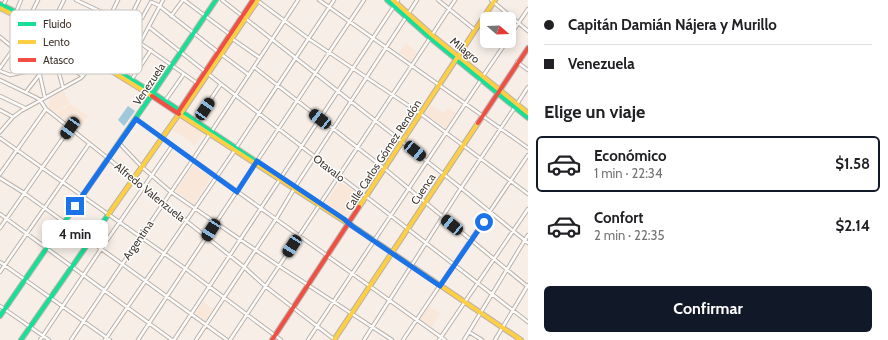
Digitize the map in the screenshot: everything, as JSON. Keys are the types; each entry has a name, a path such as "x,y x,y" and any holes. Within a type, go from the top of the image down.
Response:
{"main road":[{"name":"Venezuela","path":"0,316 82,195 153,95 216,0"},
{"path":"21,340 256,0"},
{"name":"Milagro","path":"387,0 395,2 407,15 431,36 516,106"},
{"name":"Calle Carlos Gómez Rendón","path":"272,340 477,31 493,1"},
{"path":"1,6 11,10"},
{"path":"1,6 10,10"},
{"name":"Cuenca","path":"335,340 528,48"},
{"path":"180,112 206,72"},
{"path":"121,74 132,79 153,95 165,101 211,132"},
{"path":"121,74 211,132 521,340"},
{"path":"516,106 528,113"},
{"path":"516,106 528,118"}],"street":[{"path":"1,6 6,0"},
{"path":"17,10 21,0"},
{"path":"34,10 38,0"},
{"path":"59,10 64,0"},
{"path":"76,0 98,10"},
{"path":"86,4 88,0"},
{"path":"113,10 118,0"},
{"path":"134,10 139,0"},
{"path":"142,39 163,0"},
{"path":"171,16 184,0 228,33"},
{"path":"222,0 444,174 528,243"},
{"path":"256,0 308,39 421,114 528,194"},
{"name":"Argentina","path":"71,340 192,161 298,0"},
{"path":"319,0 528,148"},
{"path":"106,339 236,149 334,0"},
{"path":"138,340 364,0"},
{"path":"196,340 256,250 417,0"},
{"path":"438,0 477,31"},
{"path":"0,178 24,193 145,282 228,340 320,205 455,0"},
{"path":"493,1 528,31"},
{"path":"142,18 151,2 158,5 248,75"},
{"path":"0,214 127,308 173,340 281,179 395,2"},
{"path":"516,26 528,9"},
{"name":"Otavalo","path":"149,27 528,322"},
{"path":"0,38 10,45"},
{"path":"234,40 260,58"},
{"path":"142,44 197,84"},
{"path":"308,340 502,48"},
{"path":"142,64 151,50"},
{"path":"0,68 1,62 10,52"},
{"path":"518,62 528,70"},
{"path":"254,67 358,147 528,286 495,340"},
{"path":"0,71 10,75 15,74"},
{"path":"40,74 45,98"},
{"path":"26,92 40,74"},
{"path":"59,74 63,88"},
{"path":"0,132 13,117 26,108 84,76 81,74"},
{"path":"132,79 135,74"},
{"path":"165,101 184,74"},
{"name":"Alfredo Valenzuela","path":"0,80 40,100 46,109 89,144 244,267 265,286 335,340"},
{"path":"196,121 221,84"},
{"path":"364,340 461,188 528,87"},
{"path":"0,96 26,108"},
{"path":"0,174 46,109"},
{"path":"0,110 13,117"},
{"path":"136,119 192,161 261,208 416,319 440,338 445,340"},
{"path":"0,228 70,128"},
{"path":"0,138 210,286 281,340"},
{"path":"0,272 89,144"},
{"path":"119,144 171,192 240,240 392,340"},
{"path":"40,340 172,146"},
{"path":"403,340 528,155"},
{"path":"440,338 528,209"},
{"path":"464,340 528,235"},
{"path":"0,262 84,321 106,339 110,340"},
{"path":"0,306 49,340"},
{"path":"469,332 482,340"}],"shaded area":[{"path":"406,43 417,52 411,61 399,52"},
{"path":"63,91 70,103 55,112 49,108 50,99"},
{"path":"71,104 88,116 78,129 56,113"},
{"path":"431,105 444,113 448,108 456,113 446,128 425,114"},
{"path":"181,118 203,134 195,145 173,130"},
{"path":"194,164 211,177 194,204 176,191"},
{"path":"340,182 361,196 346,217 326,203"},
{"path":"203,302 213,309 205,321 195,313"},
{"path":"429,306 440,314 432,327 420,320"}],"water":[{"path":"128,106 135,111 124,126 118,120"}],"traffic: fast":[{"path":"122,74 153,93 216,0"},
{"path":"387,0 430,38 528,118"},
{"path":"0,4 12,10"},
{"path":"0,316 153,93 182,112"},
{"path":"182,112 360,231"},
{"path":"21,340 108,215"}],"traffic: slow":[{"path":"108,215 179,114 182,112 258,0"},
{"path":"393,0 432,35 528,113"},
{"path":"359,207 495,0"},
{"path":"0,8 10,13"},
{"path":"116,74 152,96"},
{"path":"179,114 347,223"},
{"path":"334,340 478,123"},
{"path":"360,231 521,340"}],"traffic: jam":[{"path":"179,111 253,0"},
{"path":"478,123 528,48"},
{"path":"152,96 179,114"},
{"path":"272,340 359,207"}],"route":[{"path":"75,206 136,119 192,161 237,192 257,161 440,286 484,222"}]}
